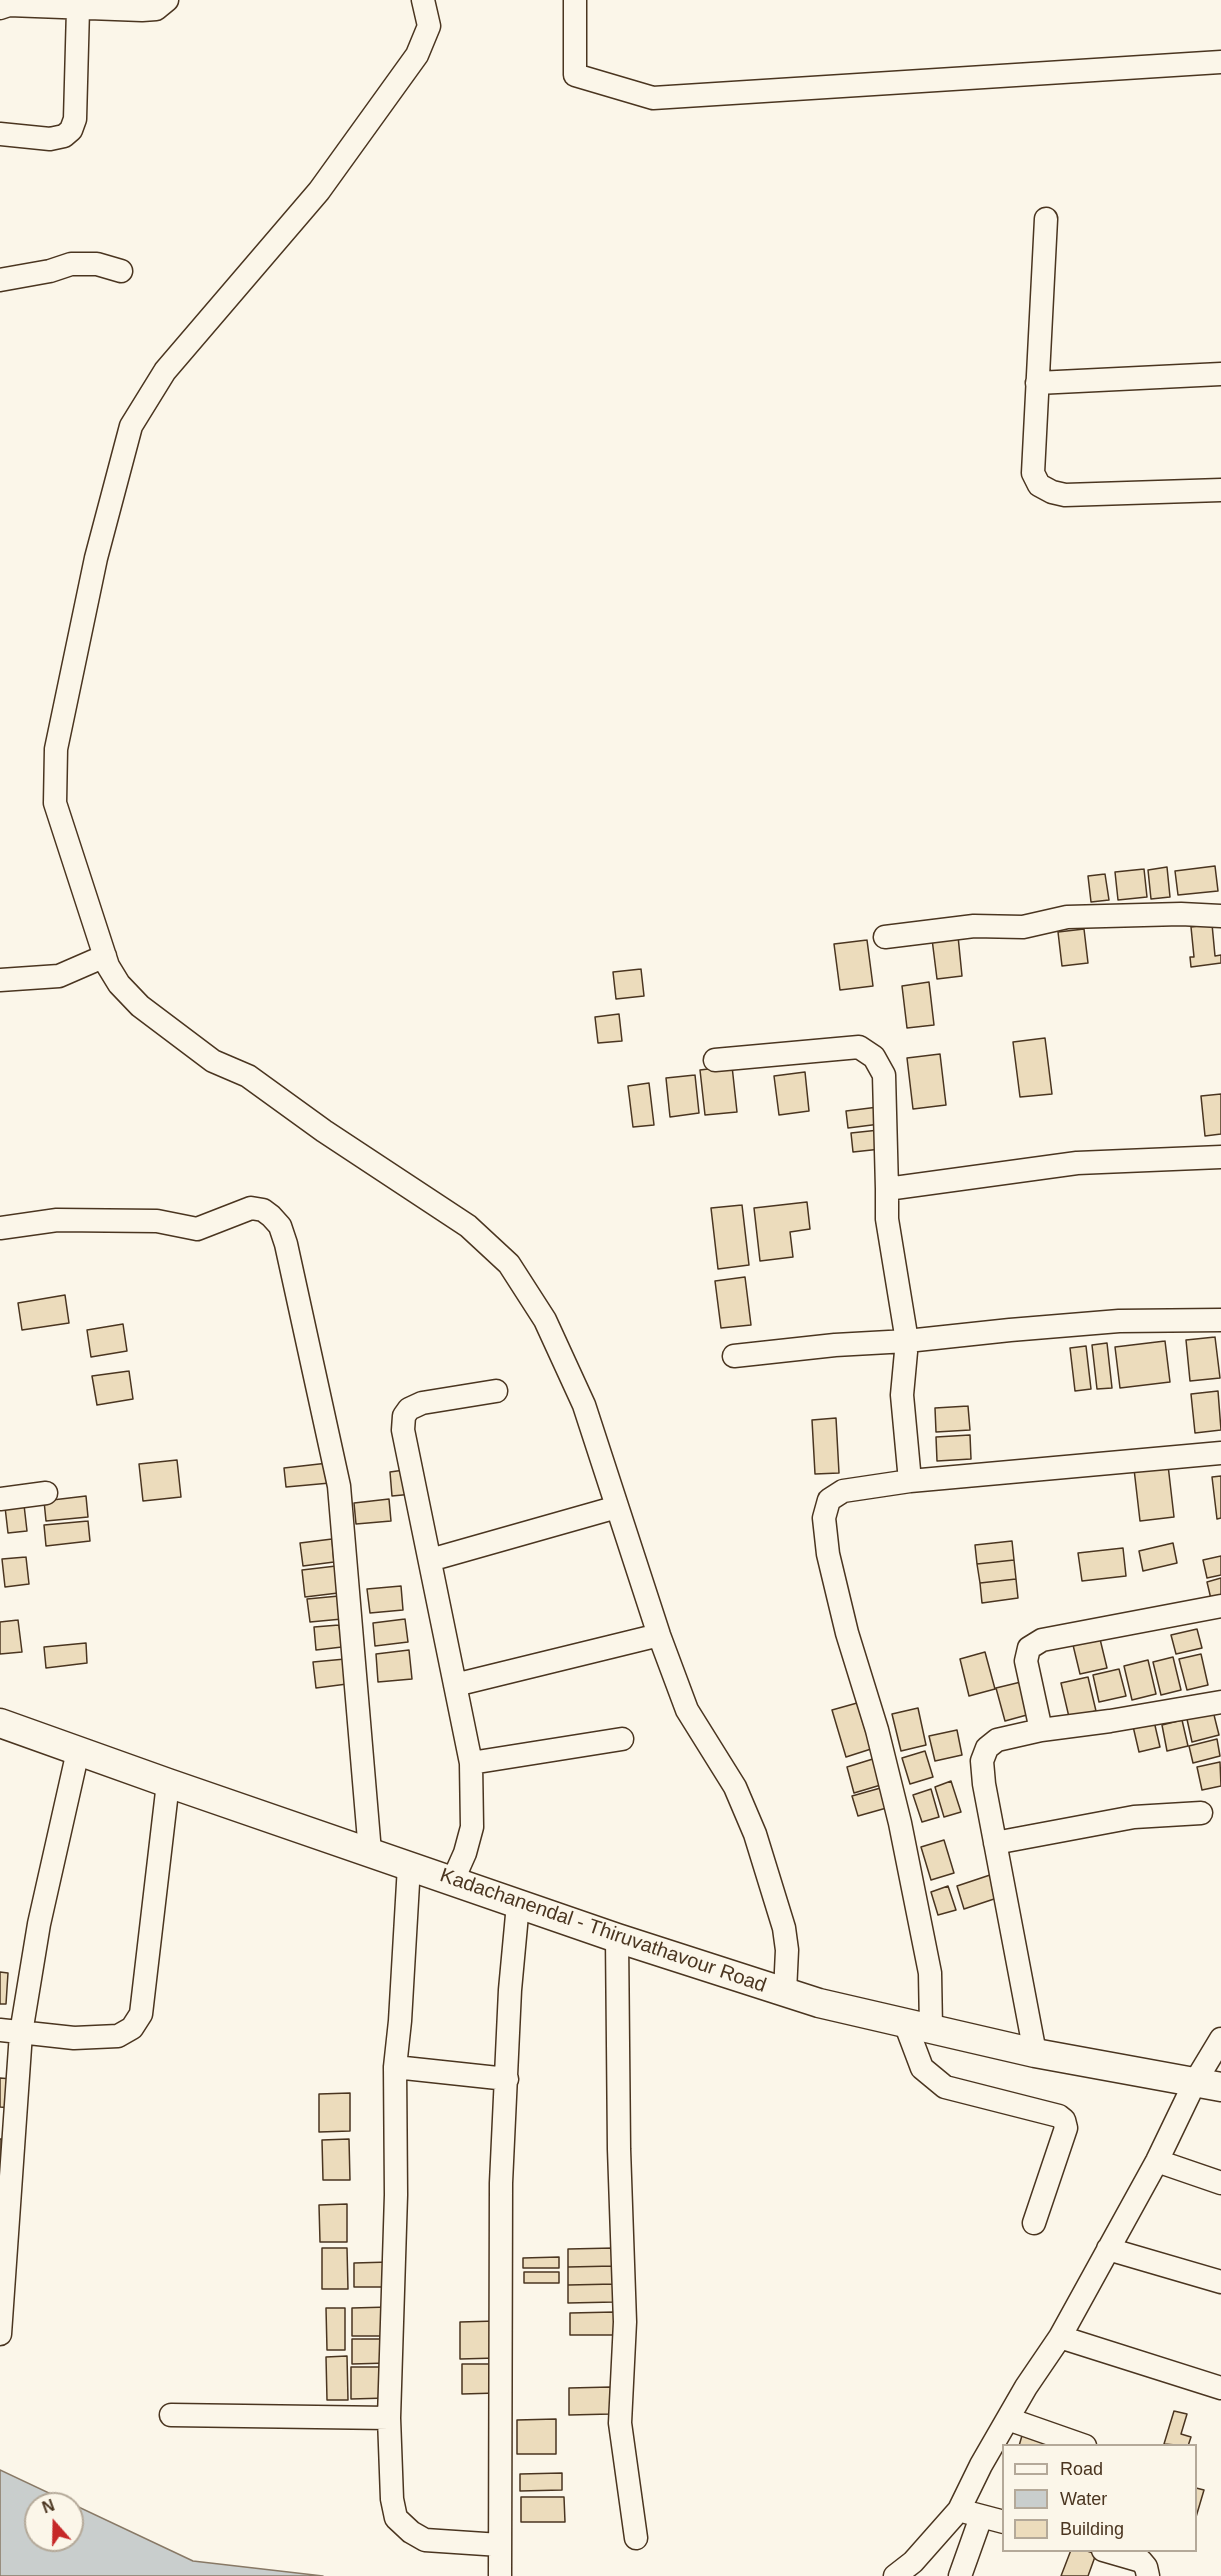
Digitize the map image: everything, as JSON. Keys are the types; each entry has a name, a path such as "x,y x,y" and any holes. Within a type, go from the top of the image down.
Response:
{"main road":[{"name":"Kadachanendal - Thiruvathavour Road","path":"0,1723 616,1938 819,2003 1035,2053 1208,2085"}],"street":[{"path":"0,8 9,5 78,9 156,9 167,0"},
{"path":"423,0 429,26 417,55 319,191 165,371 131,426 96,558 56,749 55,803 105,956 119,984 140,1006 213,1061 248,1076 324,1131 468,1226 508,1264 544,1320 584,1405 659,1635 687,1710 735,1788 755,1834 784,1928 787,1950 785,1992"},
{"path":"575,0 576,75 653,98 1221,62"},
{"path":"0,134 50,139 64,136 71,130 75,119 78,9"},
{"path":"1046,219 1033,473 1040,484 1052,492 1065,495 1221,490"},
{"path":"0,280 50,271 71,264 97,264 121,271"},
{"path":"1038,383 1221,374"},
{"path":"885,937 975,926 1023,927 1067,917 1181,914 1221,916"},
{"path":"0,980 59,976 105,956"},
{"path":"715,1060 859,1047 874,1057 884,1075 887,1219 906,1341 902,1395 910,1481"},
{"path":"887,1189 1077,1163 1221,1157"},
{"path":"0,1228 57,1220 157,1221 197,1229 251,1208 263,1210 280,1226 286,1244 339,1486 370,1852"},
{"path":"734,1356 1010,1330 1119,1322 1221,1320"},
{"path":"453,1880 465,1853 472,1827 471,1764 403,1430 404,1416 409,1409 422,1403 496,1391"},
{"path":"1034,2223 1066,2128 1064,2120 1059,2116 945,2087 922,2068 918,2026 930,1973 902,1833 877,1730 847,1633 828,1554 824,1518 829,1500 843,1491 910,1481 1221,1453"},
{"path":"0,1499 46,1493"},
{"path":"430,1560 617,1507"},
{"path":"1041,1730 1026,1661 1029,1648 1042,1640 1221,1606"},
{"path":"455,1685 659,1635"},
{"path":"1035,2053 995,1843 982,1761 987,1748 997,1740 1041,1730 1221,1702"},
{"path":"471,1764 622,1739"},
{"path":"0,2334 10,2032 39,1924 78,1751"},
{"path":"10,2032 74,2038 118,2036 132,2028 141,2014 168,1783"},
{"path":"995,1843 1134,1817 1201,1813"},
{"path":"409,1866 395,2067 395,2206 388,2418 392,2499 396,2518 411,2532 425,2540 500,2545"},
{"path":"500,2576 501,2183 510,1990 518,1904"},
{"path":"616,1938 619,2149 625,2322 620,2423 636,2538"},
{"path":"895,2576 913,2562 959,2510 981,2465 1060,2337 1157,2161 1208,2085 1221,2040"},
{"path":"395,2067 507,2079"},
{"path":"1157,2161 1221,2183"},
{"path":"1108,2249 1221,2282"},
{"path":"1060,2337 1221,2388"},
{"path":"171,2415 388,2418"},
{"path":"1008,2419 1082,2444"},
{"path":"959,2510 1002,2522"},
{"path":"960,2576 981,2517"},
{"path":"1110,2552 1142,2562 1148,2576"}],"water":[{"path":"0,2470 47,2492 24,2492 24,2552 84,2552 84,2510 193,2561 323,2576 0,2576"}],"building":[{"path":"1215,866 1218,891 1178,895 1175,871"},
{"path":"1167,867 1170,897 1151,899 1148,870"},
{"path":"1144,869 1147,897 1118,900 1115,872"},
{"path":"1105,874 1109,900 1091,902 1088,876"},
{"path":"1212,924 1215,956 1221,955 1221,963 1191,967 1190,957 1194,957 1191,927"},
{"path":"1084,929 1088,963 1062,966 1058,932"},
{"path":"958,936 962,976 937,979 932,939"},
{"path":"867,940 873,986 840,990 834,944"},
{"path":"641,969 644,996 616,999 613,972"},
{"path":"929,982 934,1025 907,1028 902,986"},
{"path":"619,1014 622,1041 598,1043 595,1017"},
{"path":"1045,1038 1052,1094 1020,1097 1013,1042"},
{"path":"940,1054 946,1105 913,1109 907,1058"},
{"path":"732,1066 737,1112 705,1115 700,1070"},
{"path":"805,1072 809,1111 779,1115 774,1076"},
{"path":"695,1075 699,1113 670,1117 666,1078"},
{"path":"649,1083 654,1125 633,1127 628,1086"},
{"path":"1221,1094 1221,1134 1205,1136 1201,1096"},
{"path":"878,1107 880,1124 848,1128 846,1111"},
{"path":"879,1130 881,1149 853,1152 851,1133"},
{"path":"807,1202 810,1229 790,1232 793,1257 760,1261 754,1208"},
{"path":"742,1205 749,1265 718,1269 711,1208"},
{"path":"745,1277 751,1325 721,1328 715,1281"},
{"path":"65,1295 69,1323 22,1330 18,1303"},
{"path":"123,1324 127,1351 91,1357 87,1330"},
{"path":"1215,1337 1220,1378 1190,1381 1186,1340"},
{"path":"1165,1341 1170,1382 1120,1388 1115,1347"},
{"path":"1107,1343 1112,1388 1097,1389 1092,1345"},
{"path":"1086,1346 1091,1389 1075,1391 1070,1348"},
{"path":"129,1371 133,1399 97,1405 92,1376"},
{"path":"1218,1391 1221,1430 1195,1433 1191,1394"},
{"path":"968,1406 970,1430 936,1432 935,1408"},
{"path":"836,1418 839,1473 815,1474 812,1420"},
{"path":"970,1435 971,1459 937,1461 936,1437"},
{"path":"177,1460 181,1497 143,1501 139,1464"},
{"path":"328,1463 330,1483 286,1487 284,1468"},
{"path":"1168,1465 1174,1517 1140,1521 1134,1469"},
{"path":"411,1469 413,1494 392,1496 390,1472"},
{"path":"1221,1476 1221,1518 1217,1519 1212,1477"},
{"path":"86,1496 88,1517 46,1521 44,1501"},
{"path":"389,1499 391,1521 356,1524 354,1503"},
{"path":"24,1505 27,1531 8,1533 5,1507"},
{"path":"88,1521 90,1541 46,1546 44,1525"},
{"path":"332,1539 334,1562 303,1566 300,1543"},
{"path":"1012,1541 1014,1560 977,1564 975,1545"},
{"path":"1173,1543 1177,1563 1143,1571 1139,1551"},
{"path":"1123,1548 1126,1576 1082,1581 1078,1553"},
{"path":"1221,1556 1221,1575 1207,1578 1203,1560"},
{"path":"26,1557 29,1584 5,1587 2,1559"},
{"path":"1014,1560 1016,1579 980,1583 977,1564"},
{"path":"336,1566 338,1593 305,1597 302,1570"},
{"path":"1221,1578 1221,1596 1211,1599 1207,1582"},
{"path":"1016,1579 1018,1598 982,1603 980,1583"},
{"path":"401,1586 403,1610 370,1613 367,1589"},
{"path":"339,1596 342,1619 310,1622 307,1599"},
{"path":"405,1619 408,1642 375,1646 373,1623"},
{"path":"18,1620 22,1652 0,1654 0,1622"},
{"path":"339,1625 342,1647 316,1650 314,1627"},
{"path":"1197,1629 1202,1648 1176,1654 1171,1635"},
{"path":"1100,1639 1107,1668 1080,1674 1073,1645"},
{"path":"86,1643 87,1663 46,1668 44,1647"},
{"path":"409,1650 412,1679 378,1682 376,1654"},
{"path":"985,1652 995,1689 969,1696 960,1659"},
{"path":"1201,1654 1208,1685 1187,1690 1179,1659"},
{"path":"1173,1657 1181,1690 1161,1695 1153,1662"},
{"path":"345,1659 347,1684 316,1688 313,1662"},
{"path":"1148,1660 1156,1694 1132,1700 1124,1666"},
{"path":"1119,1669 1126,1696 1099,1702 1093,1675"},
{"path":"1088,1677 1096,1711 1069,1717 1061,1683"},
{"path":"1025,1681 1034,1713 1005,1721 996,1688"},
{"path":"857,1703 871,1749 846,1757 832,1710"},
{"path":"1211,1703 1219,1735 1192,1742 1185,1710"},
{"path":"918,1708 926,1745 901,1751 892,1714"},
{"path":"1153,1717 1160,1747 1139,1752 1132,1722"},
{"path":"1182,1720 1188,1746 1167,1751 1162,1725"},
{"path":"957,1730 962,1755 935,1761 929,1736"},
{"path":"1217,1739 1220,1756 1193,1763 1189,1746"},
{"path":"925,1751 933,1777 910,1784 902,1758"},
{"path":"876,1758 884,1784 854,1793 847,1767"},
{"path":"1220,1762 1221,1786 1202,1790 1197,1767"},
{"path":"951,1781 961,1812 944,1817 935,1787"},
{"path":"884,1787 890,1807 858,1816 852,1796"},
{"path":"931,1789 939,1817 922,1822 913,1795"},
{"path":"944,1840 954,1873 931,1880 921,1847"},
{"path":"993,1874 1000,1897 964,1909 957,1886"},
{"path":"948,1886 956,1910 938,1915 931,1892"},
{"path":"0,1972 8,1973 6,2004 0,2004"},
{"path":"0,2078 12,2079 10,2108 0,2107"},
{"path":"350,2093 350,2131 319,2132 319,2094"},
{"path":"0,2139 8,2139 6,2167 0,2167"},
{"path":"349,2139 350,2180 323,2180 322,2140"},
{"path":"347,2204 347,2242 320,2242 319,2205"},
{"path":"322,2248 347,2248 348,2289 322,2289"},
{"path":"614,2248 614,2266 568,2267 568,2249"},
{"path":"559,2257 559,2268 523,2268 523,2258"},
{"path":"390,2262 391,2287 354,2287 354,2263"},
{"path":"614,2266 615,2284 568,2285 568,2267"},
{"path":"524,2272 559,2272 559,2283 524,2283"},
{"path":"615,2284 615,2302 568,2303 568,2285"},
{"path":"389,2307 389,2336 352,2336 352,2308"},
{"path":"326,2308 345,2308 345,2350 327,2350"},
{"path":"615,2312 615,2335 570,2335 570,2313"},
{"path":"496,2321 496,2358 460,2359 460,2322"},
{"path":"352,2339 388,2339 388,2363 352,2364"},
{"path":"347,2356 348,2400 327,2400 326,2357"},
{"path":"462,2364 497,2364 497,2393 462,2394"},
{"path":"351,2367 387,2367 387,2398 351,2399"},
{"path":"611,2387 611,2414 569,2415 569,2388"},
{"path":"1174,2411 1187,2414 1181,2434 1191,2437 1189,2444 1164,2444"},
{"path":"556,2419 556,2454 517,2454 517,2420"},
{"path":"1023,2432 1047,2439 1046,2444 1020,2444"},
{"path":"562,2473 562,2490 520,2491 520,2474"},
{"path":"1197,2488 1204,2490 1197,2514"},
{"path":"521,2497 564,2497 565,2522 521,2522"},
{"path":"1070,2552 1096,2554 1088,2576 1061,2576"}]}
